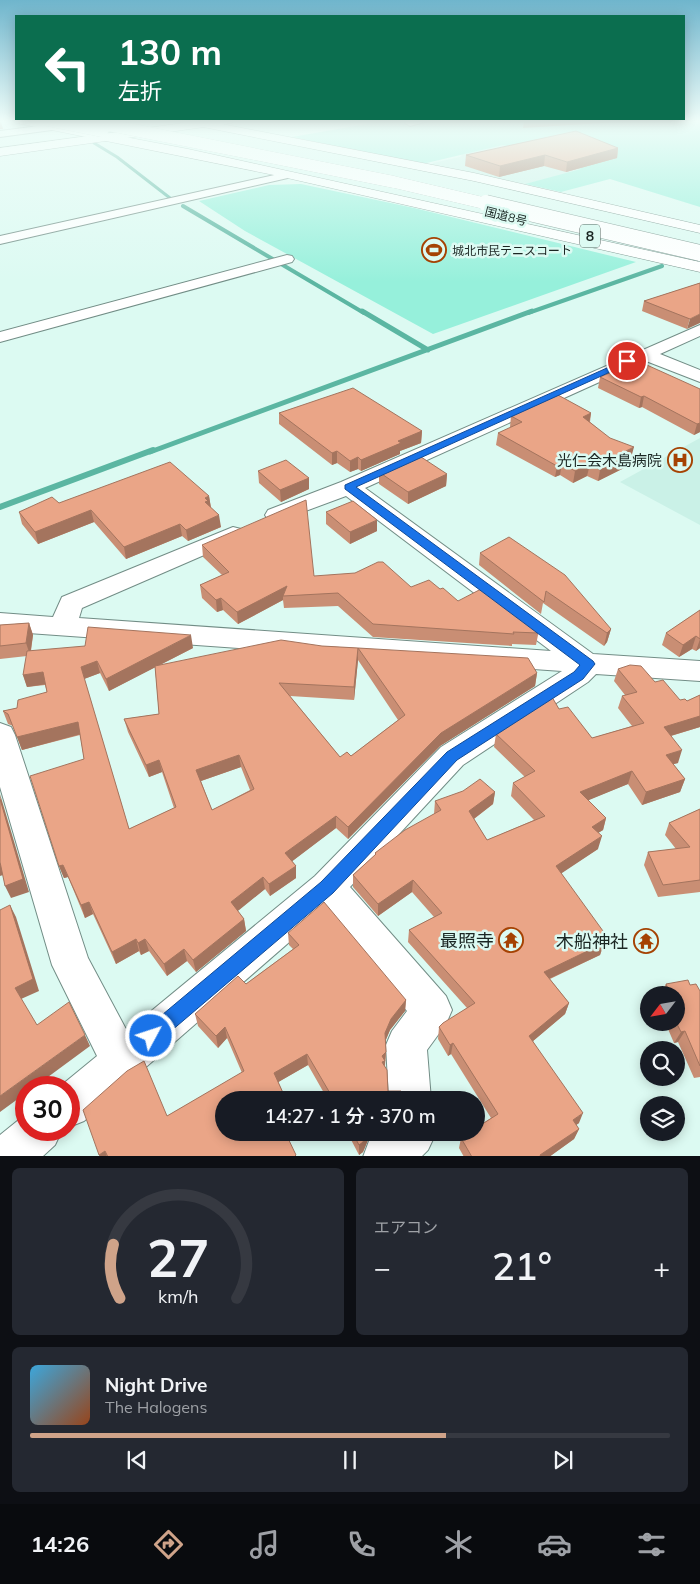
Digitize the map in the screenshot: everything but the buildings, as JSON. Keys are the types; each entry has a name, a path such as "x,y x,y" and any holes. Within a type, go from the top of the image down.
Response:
{"main road":[{"path":"283,174 700,265"},
{"name":"国道8号","path":"322,174 480,210 700,265"},
{"path":"356,174 700,253"},
{"path":"391,174 700,244"},
{"name":"国道8号","path":"434,174 700,231"},
{"path":"458,174 700,231"}],"street":[{"path":"0,240 288,175"},
{"path":"0,337 281,261"},
{"path":"63,626 71,603 305,502 348,487 700,330"},
{"path":"645,354 700,377"},
{"path":"348,487 588,664"},
{"path":"0,622 588,664 696,674"},
{"path":"80,1096 327,887 452,756 578,675 588,664"},
{"path":"0,735 71,965 121,1061"},
{"path":"327,887 432,1010 406,1046 409,1091"},
{"path":"8,1156 26,1141"},
{"path":"385,1156 405,1141"}],"shaded area":[{"path":"474,174 566,174 525,184"},
{"name":"光仁会木島病院","path":"700,438 700,525 620,482"}],"green space":[{"path":"563,174 700,174 700,207 610,179 561,192 525,184"},
{"name":"城北市民テニスコート","path":"301,184 414,208 636,262 433,334 245,231 199,201 269,185"}],"waterway":[{"path":"139,174 170,198"},
{"path":"183,206 364,313"},
{"path":"528,313 662,266"},
{"path":"362,311 427,350"},
{"path":"427,350 532,311"},
{"path":"150,452 427,350"},
{"path":"0,507 153,450"}],"place":[{"name":"城北市民テニスコート","path":"434,250"},
{"name":"光仁会木島病院","path":"680,460"},
{"name":"最照寺","path":"511,940"},
{"name":"木船神社","path":"646,941"}],"route":[{"path":"151,1036 327,887 452,756 578,675 588,664 348,487 627,361"}]}
